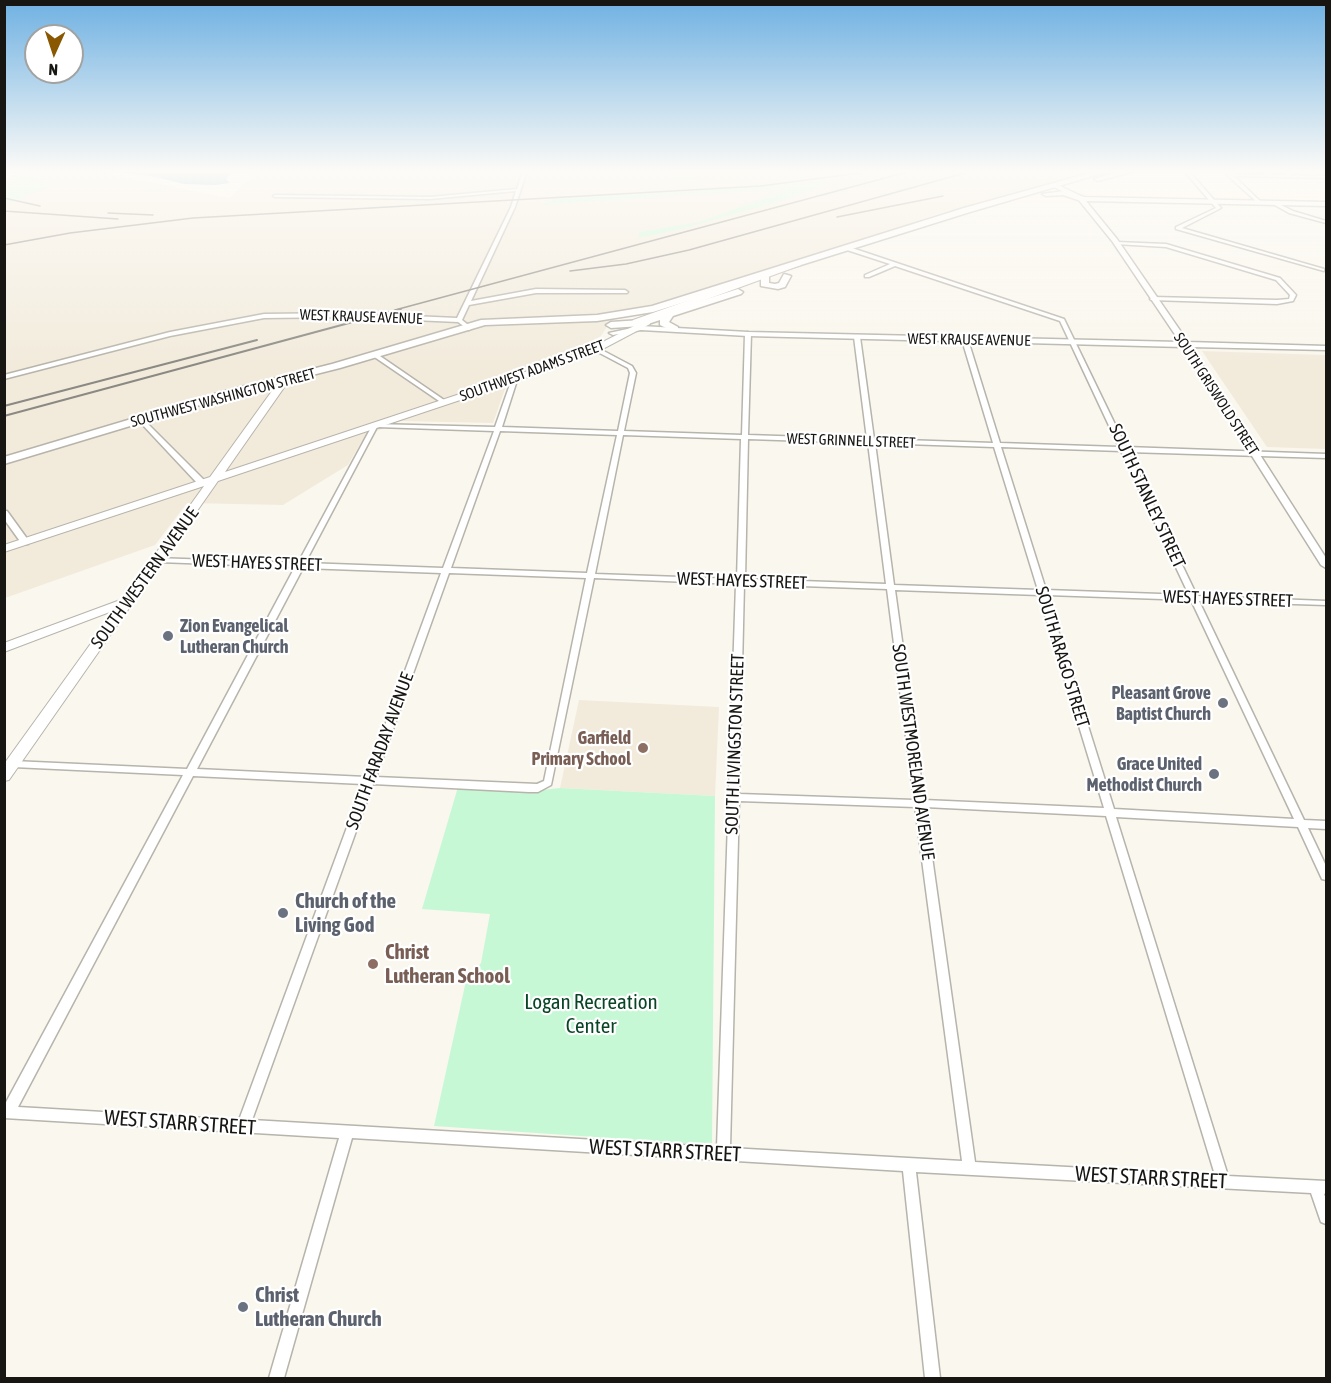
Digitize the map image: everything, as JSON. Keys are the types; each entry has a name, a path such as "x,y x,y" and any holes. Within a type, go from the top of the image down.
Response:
{"main road":[{"name":"SOUTHWEST ADAMS STREET","path":"765,280 771,287 782,285 787,276 892,236"},
{"name":"SOUTHWEST ADAMS STREET","path":"515,377 613,334 765,280 815,259 900,236"},
{"name":"SOUTHWEST WASHINGTON STREET","path":"4,461 375,355 465,325 505,320 573,320 629,314 815,259"},
{"name":"SOUTHWEST ADAMS STREET","path":"647,322 765,280"},
{"path":"670,314 663,323 675,329"},
{"name":"SOUTHWEST WASHINGTON STREET","path":"465,325 512,323 631,328 647,322"},
{"path":"592,325 608,329 613,334"},
{"name":"SOUTHWEST ADAMS STREET","path":"4,549 596,349 631,328"},
{"name":"SOUTH WESTERN AVENUE","path":"8,770 285,379"},
{"path":"230,459 249,463 262,462"},
{"path":"4,648 128,601"}],"street":[{"path":"465,325 466,304 499,236"},
{"name":"SOUTH GRISWOLD STREET","path":"1112,236 1185,344 1326,565"},
{"path":"1204,236 1322,270"},
{"path":"1117,243 1157,244 1177,249 1278,279 1293,295 1291,300 1276,302 1153,299"},
{"name":"SOUTH STANLEY STREET","path":"853,250 1063,321 1326,876"},
{"path":"867,276 896,264"},
{"path":"466,304 529,291 625,292"},
{"name":"WEST KRAUSE AVENUE","path":"4,377 170,334 264,316 352,315 465,325"},
{"path":"631,328 748,334"},
{"name":"WEST KRAUSE AVENUE","path":"631,328 748,334 1326,348"},
{"name":"SOUTH LIVINGSTON STREET","path":"723,1154 748,334"},
{"name":"SOUTH WESTMORELAND AVENUE","path":"857,337 969,1168"},
{"name":"SOUTH ARAGO STREET","path":"965,340 1223,1181"},
{"path":"8,770 190,771 529,788 538,788 548,783 593,576 633,370 596,349"},
{"path":"375,355 444,402"},
{"name":"SOUTH FARADAY AVENUE","path":"243,1127 515,377"},
{"path":"141,420 201,482"},
{"path":"7,1112 375,425"},
{"name":"WEST GRINNELL STREET","path":"375,425 1326,456"},
{"path":"4,513 25,542"},
{"name":"WEST HAYES STREET","path":"158,560 1326,603"},
{"path":"733,797 1016,807 1326,825"},
{"name":"WEST STARR STREET","path":"7,1112 1100,1176 1321,1186"},
{"path":"276,1378 347,1133"},
{"path":"909,1165 932,1378"},
{"path":"1321,1186 1326,1216"}],"shaded area":[{"path":"4,236 874,236 655,305 615,314 601,336 591,342 563,355 511,372 493,423 401,421 365,436 348,465 283,505 187,503 155,545 5,598"},
{"path":"1202,351 1326,355 1326,449 1267,447"},
{"name":"Garfield Primary School","path":"579,700 719,707 715,796 560,788"}],"green space":[{"name":"Logan Recreation Center","path":"458,787 541,790 560,788 715,796 712,1145 434,1126 466,981 481,963 490,914 422,909"}],"railway":[{"path":"4,245 56,236"},
{"path":"395,310 671,236"},
{"path":"570,271 626,264 741,236"},
{"path":"4,416 401,309"},
{"path":"4,406 257,340"}],"place":[{"name":"Zion Evangelical Lutheran Church","path":"168,636"},
{"name":"Pleasant Grove Baptist Church","path":"1223,703"},
{"name":"Garfield Primary School","path":"643,748"},
{"name":"Grace United Methodist Church","path":"1214,774"},
{"name":"Church of the Living God","path":"283,913"},
{"name":"Christ Lutheran School","path":"373,964"},
{"name":"Christ Lutheran Church","path":"243,1307"}]}
